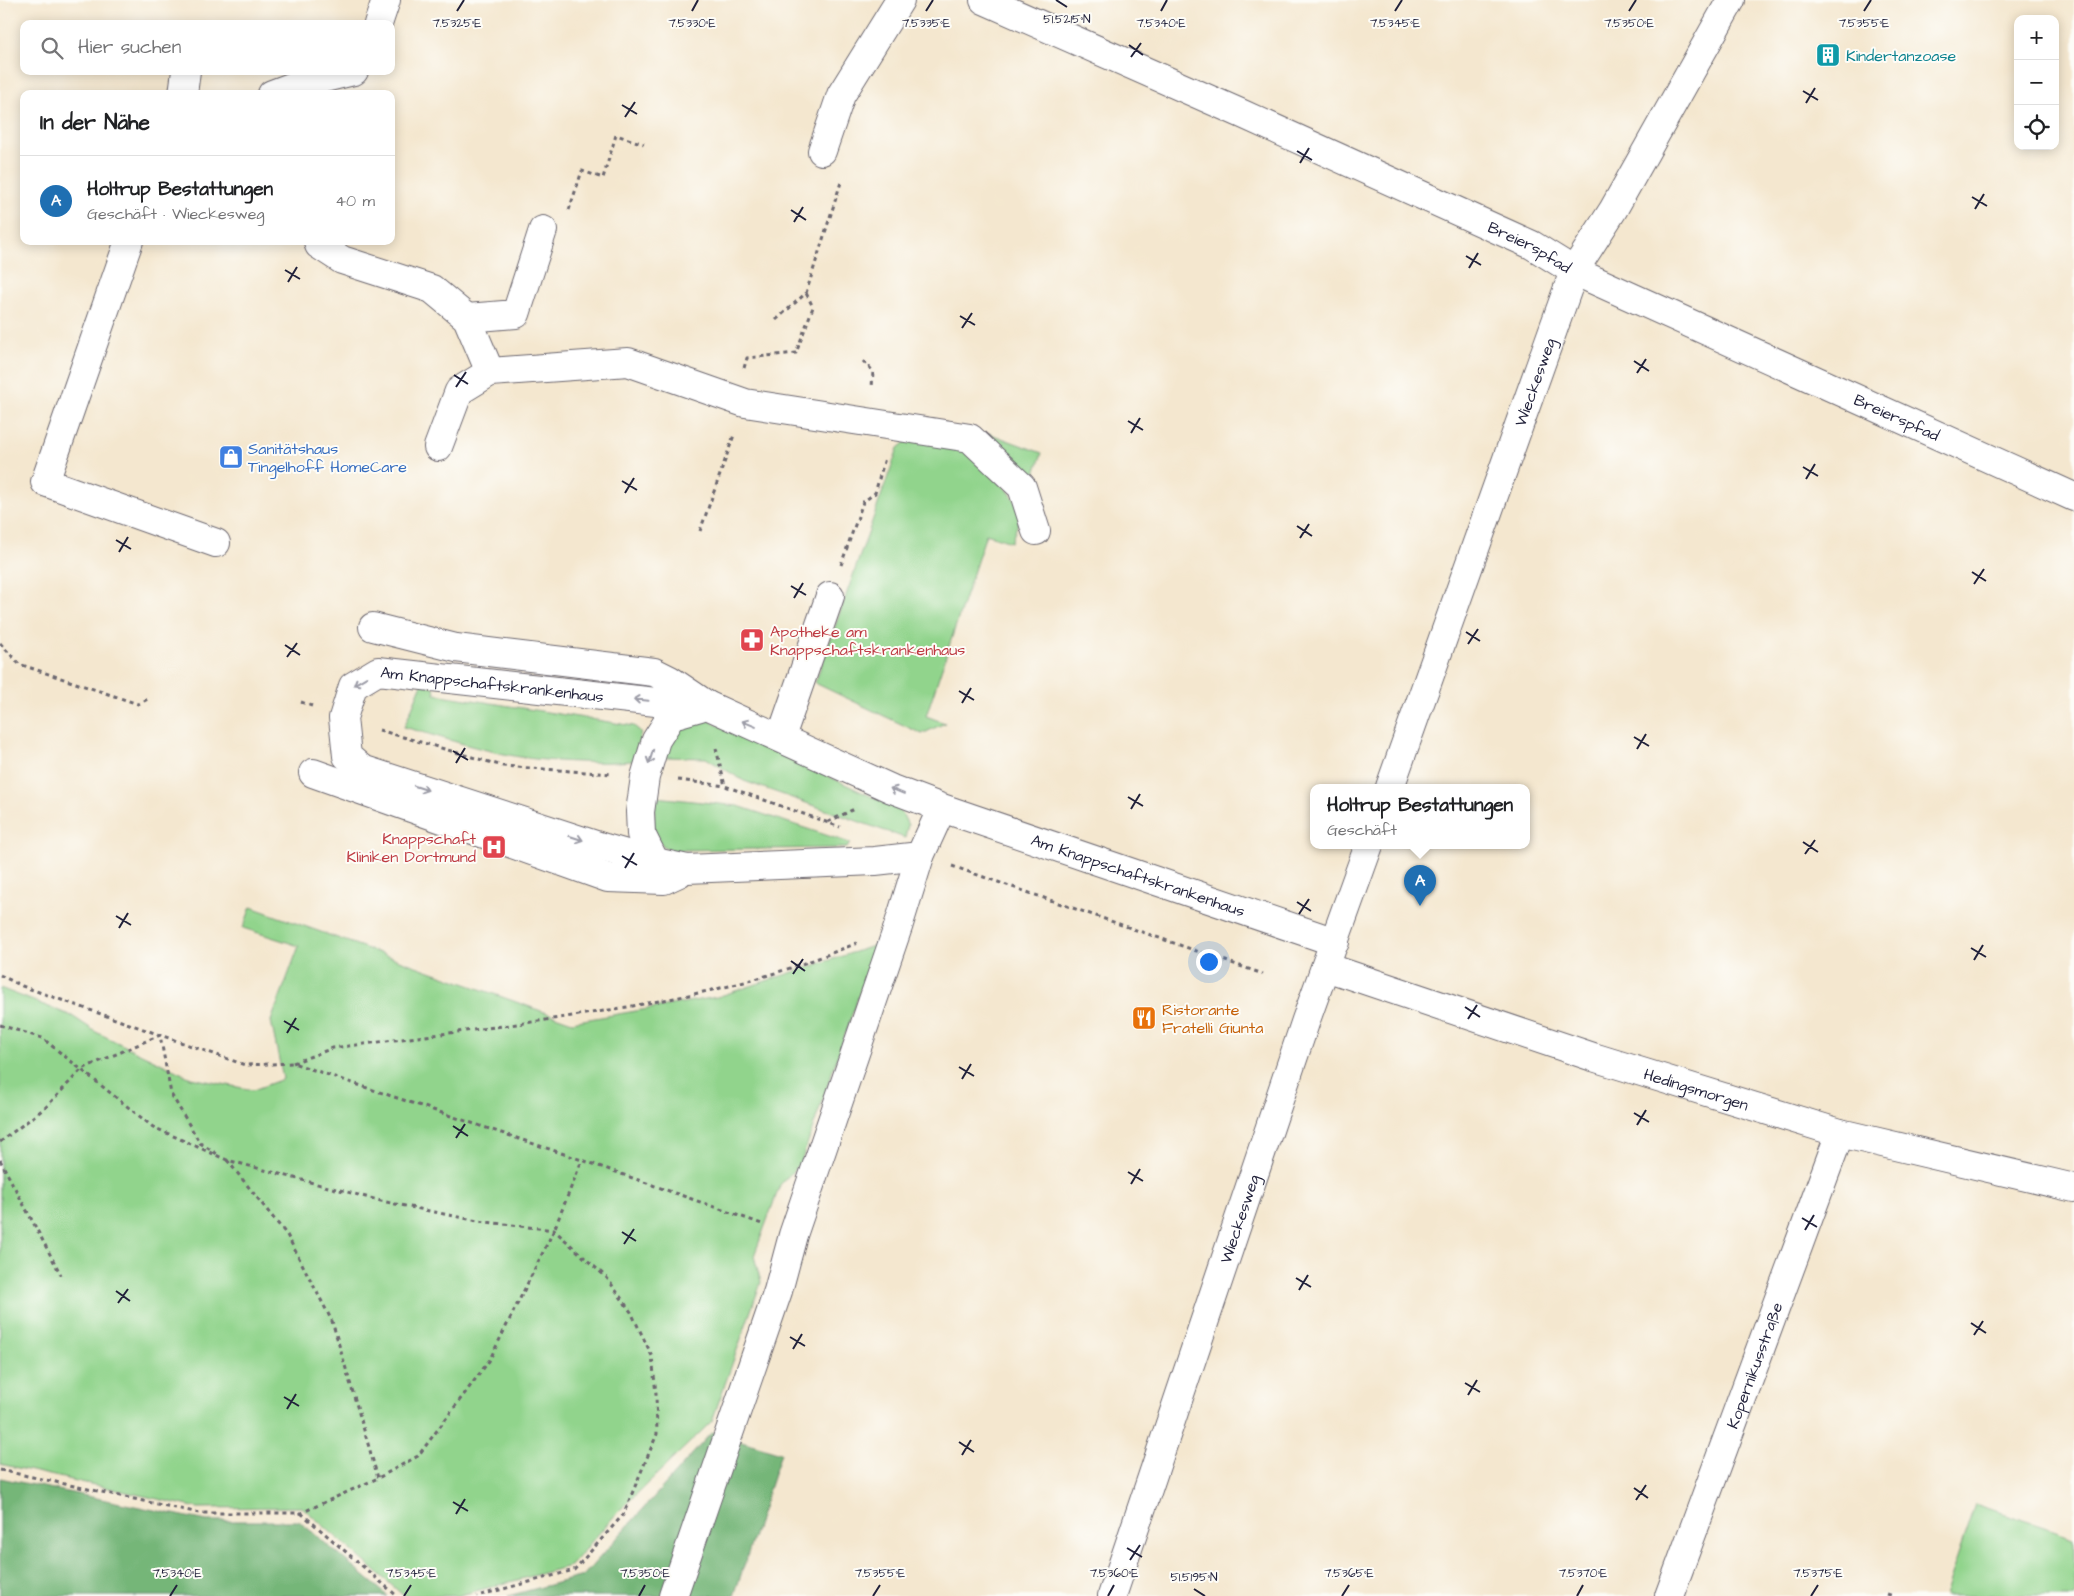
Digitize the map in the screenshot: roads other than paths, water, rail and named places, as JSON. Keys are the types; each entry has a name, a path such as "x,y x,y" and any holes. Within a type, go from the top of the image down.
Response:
{"street":[{"path":"379,20 386,0"},
{"path":"822,151 841,96 900,0"},
{"name":"Breierspfad","path":"984,0 1532,244 1574,270 2074,497"},
{"name":"Wieckesweg","path":"1391,784 1574,270 1613,210 1731,0"},
{"path":"184,90 185,75"},
{"path":"283,90 337,75"},
{"path":"354,90 360,75"},
{"path":"468,318 516,314 543,230"},
{"path":"319,245 342,260 432,289 468,318 490,372"},
{"path":"120,246 45,482 216,543"},
{"path":"438,447 459,391 490,372 628,362 745,403 970,438 1022,487 1036,531"},
{"path":"781,737 830,596"},
{"path":"373,627 456,648 654,672 670,680 707,705"},
{"name":"Am Knappschaftskrankenhaus","path":"920,856 875,861 687,869 655,862 362,769 347,756 343,718 353,686 378,670 656,702 707,705 892,789 1330,955"},
{"path":"655,862 641,834 640,812 645,776 656,740 672,715 707,705"},
{"path":"313,773 608,878 664,880 687,869"},
{"path":"673,1596 778,1291 793,1235 898,927 920,856 942,808"},
{"name":"Wieckesweg","path":"1112,1596 1306,1020 1368,849"},
{"name":"Hedingsmorgen","path":"1330,955 1593,1057 1840,1133 2074,1188"},
{"name":"Kopernikusstraße","path":"1669,1596 1840,1133"}],"place":[{"name":"Kindertanzoase","path":"1828,55"},
{"name":"Sanitätshaus Tingelhoff HomeCare","path":"231,457"},
{"name":"Apotheke am Knappschaftskrankenhaus","path":"752,640"},
{"name":"Knappschaft Kliniken Dortmund","path":"494,847"},
{"name":"Holtrup Bestattungen","path":"1420,906"},
{"name":"Ristorante Fratelli Giunta","path":"1144,1018"}]}
